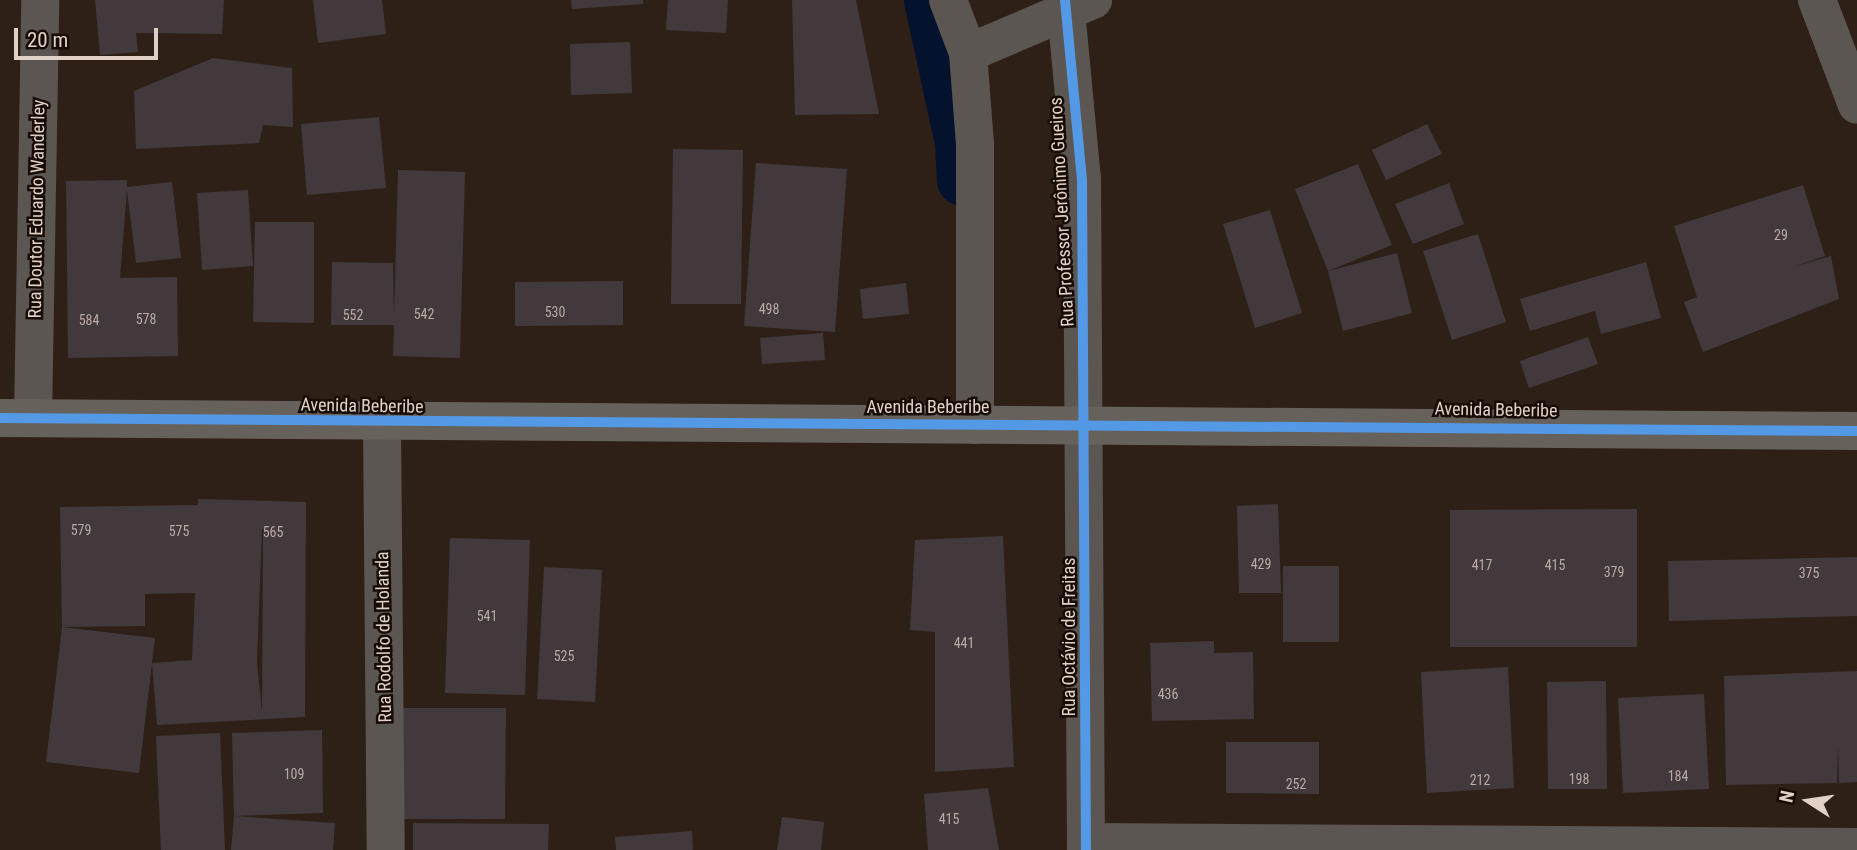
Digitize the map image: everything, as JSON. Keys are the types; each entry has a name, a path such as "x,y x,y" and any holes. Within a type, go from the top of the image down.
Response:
{"main road":[{"name":"Avenida Beberibe","path":"17,418 382,425 1087,424 1857,431"}],"street":[{"name":"Rua Doutor Eduardo Wanderley","path":"17,418 40,0"},
{"path":"948,0 977,49 975,425"},
{"path":"1816,0 1857,105"},
{"path":"977,49 1067,7"},
{"name":"Rua Professor Jerônimo Gueiros","path":"1067,7 1082,180 1087,424"},
{"name":"Rua Octávio de Freitas","path":"1086,846 1087,424"},
{"name":"Rua Rodolfo de Holanda","path":"382,425 386,850"},
{"path":"1086,846 1857,847"}],"building":[{"path":"95,0 224,0 222,34 136,33 138,52 100,55"},
{"path":"313,0 382,0 386,34 318,43"},
{"path":"571,0 643,0 643,4 572,9"},
{"path":"668,0 728,0 726,33 666,30"},
{"path":"792,0 856,0 879,114 795,115"},
{"path":"630,42 632,93 571,95 570,44"},
{"path":"213,58 292,68 293,127 263,125 259,143 136,149 134,91"},
{"path":"379,117 386,188 307,195 301,124"},
{"path":"1427,124 1442,154 1386,180 1372,150"},
{"path":"673,149 743,150 741,304 671,304"},
{"path":"756,163 847,169 835,332 744,326"},
{"path":"1358,164 1392,245 1328,271 1295,189"},
{"path":"398,170 465,172 460,358 393,356 394,325 331,325 332,262 393,263 394,317"},
{"path":"127,180 127,187 172,182 181,258 136,263 127,190 120,278 177,277 178,356 68,358 66,181"},
{"path":"1449,183 1464,224 1413,244 1395,204"},
{"path":"1803,185 1825,256 1793,267 1831,256 1839,299 1703,352 1684,302 1697,297 1674,226"},
{"path":"248,190 253,266 202,270 197,193"},
{"path":"1270,210 1302,313 1255,328 1223,224"},
{"path":"255,222 314,222 314,323 253,322"},
{"path":"1478,234 1506,322 1452,340 1423,251"},
{"path":"1397,253 1412,313 1343,331 1328,271"},
{"path":"1646,262 1661,318 1601,334 1595,311 1530,331 1520,299"},
{"path":"623,281 623,325 515,326 515,282"},
{"path":"906,283 909,314 863,319 860,289"},
{"path":"823,333 825,360 762,364 760,338"},
{"path":"1588,337 1598,364 1529,388 1520,361"},
{"path":"198,499 306,502 305,717 157,725 152,663 192,660 195,593 145,594 145,626 62,627 60,507 198,505","holes":["263,529 262,713 257,662"]},
{"path":"1278,504 1281,593 1239,593 1237,506"},
{"path":"1637,509 1637,647 1450,647 1450,510"},
{"path":"1003,536 1014,767 935,772 935,632 910,630 915,540"},
{"path":"450,538 530,540 525,695 445,693"},
{"path":"1857,557 1857,616 1669,621 1668,561"},
{"path":"1283,566 1339,566 1339,642 1283,642"},
{"path":"544,567 602,570 595,702 537,699"},
{"path":"62,627 155,638 139,773 46,762"},
{"path":"1214,641 1214,653 1253,652 1254,719 1152,721 1150,643"},
{"path":"1508,667 1514,788 1427,793 1421,672"},
{"path":"1857,671 1857,782 1839,783 1838,745 1837,783 1726,785 1724,676"},
{"path":"1606,681 1607,789 1548,789 1547,682"},
{"path":"1704,694 1709,789 1623,793 1618,698"},
{"path":"400,708 506,708 505,819 399,819"},
{"path":"322,730 323,813 234,816 232,733"},
{"path":"220,733 225,850 161,850 156,736"},
{"path":"1226,742 1319,742 1319,794 1226,793"},
{"path":"988,788 999,850 928,850 924,794"},
{"path":"234,816 335,823 333,850 231,850"},
{"path":"782,817 824,822 821,850 777,850"},
{"path":"413,823 549,824 548,850 413,850"},
{"path":"692,831 693,850 616,850 615,837"}],"waterway":[{"path":"929,0 960,142 962,180"}],"cycle path":[{"path":"1065,0 1082,180 1086,850"},
{"path":"0,418 1857,431"}]}
